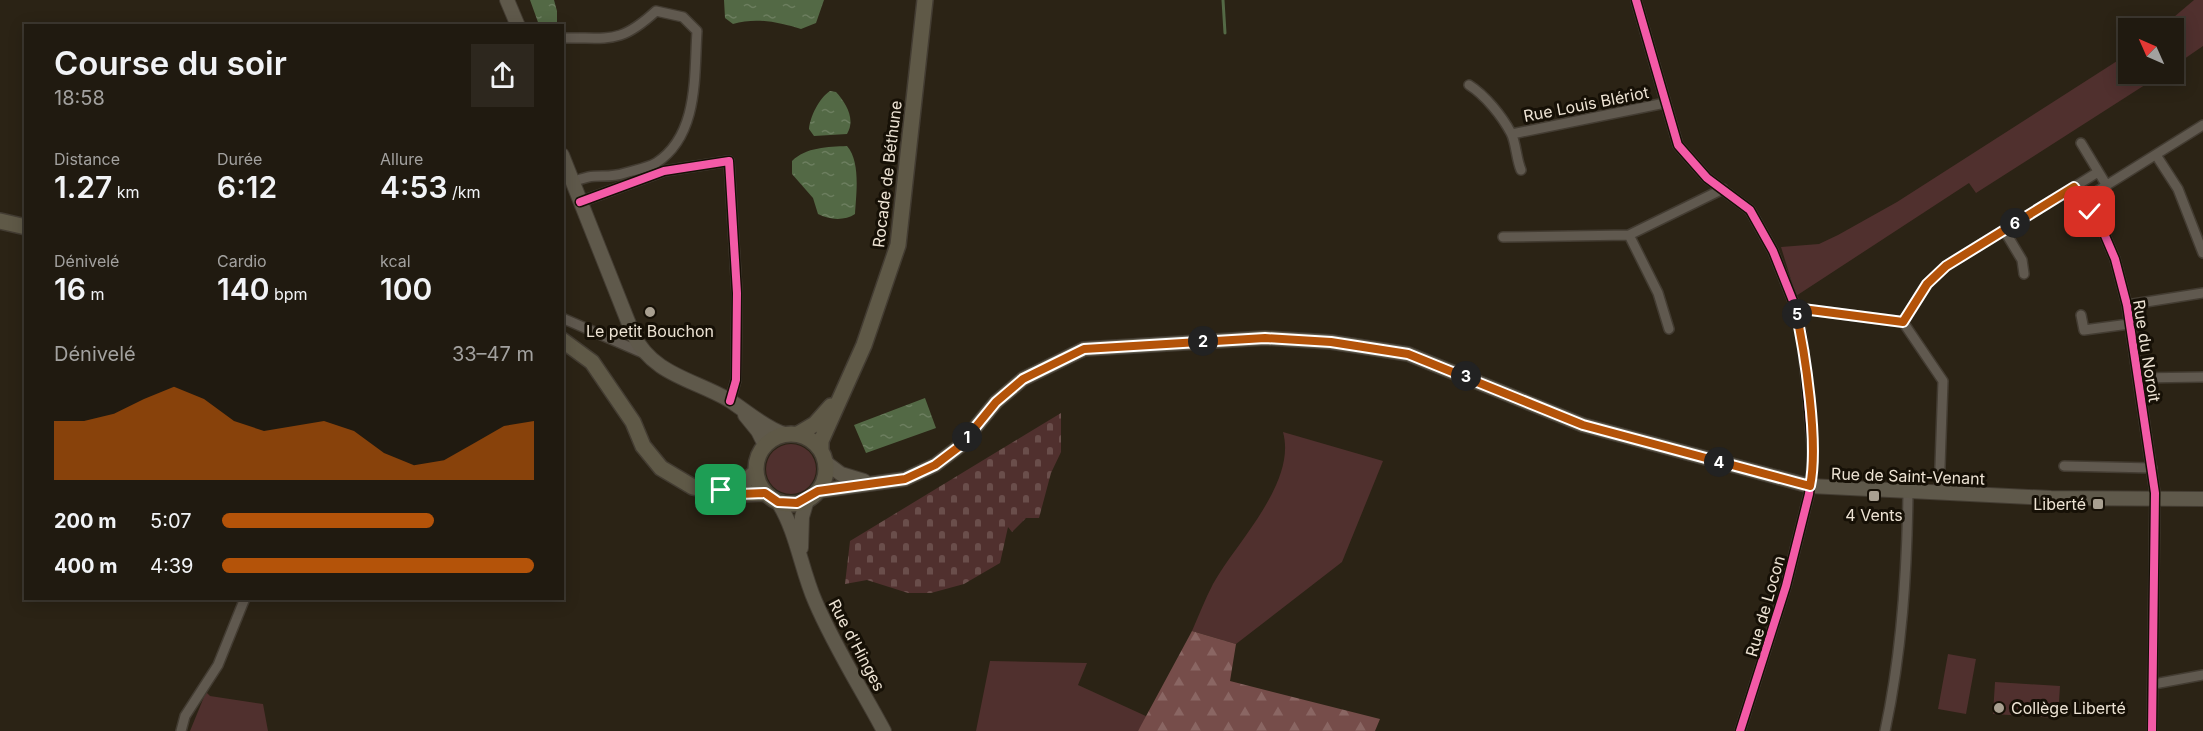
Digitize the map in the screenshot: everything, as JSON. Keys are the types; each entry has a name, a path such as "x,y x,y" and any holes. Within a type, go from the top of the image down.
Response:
{"main road":[{"path":"507,0 517,24"},
{"name":"Rocade de Béthune","path":"823,456 820,441 849,382 884,290 898,245 925,0"},
{"path":"564,161 633,334 643,353 658,366 676,376 791,434 814,443 823,456 849,478 884,484"},
{"path":"0,221 24,227"},
{"name":"Rue de Saint-Venant","path":"884,484 905,479 935,465 960,446 996,402 1023,379 1084,349 1265,338 1374,347 1408,354 1566,418 1620,435 1810,486 1939,494 2156,500 2203,499"},
{"path":"564,341 592,362 633,422 644,446 662,468 693,487 740,494 765,493"},
{"name":"Rocade de Béthune","path":"791,434 825,413 849,382"},
{"path":"734,404 758,431 765,445"},
{"path":"791,434 765,445 759,453 756,472 765,493 778,502 797,503 838,487 884,484"},
{"path":"812,496 826,473 823,456"},
{"path":"721,490 743,483 756,472"},
{"name":"Rue d'Hinges","path":"804,574 800,539 812,496"},
{"name":"Rue d'Hinges","path":"778,502 788,520 804,574 818,607 884,731"}],"street":[{"name":"Rue de Locon","path":"1636,0 1678,146 1695,167 1750,210 1759,223 1794,304 1802,335 1813,456 1810,486 1786,586 1740,731"},
{"path":"564,38 618,38 637,28 656,11 683,17 697,31 694,90 678,142 655,164 618,176 589,175 572,183"},
{"path":"1469,85 1480,92 1512,134 1514,155 1521,170"},
{"name":"Rue Louis Blériot","path":"1512,134 1665,103"},
{"path":"2083,200 2203,125"},
{"path":"2081,143 2107,186"},
{"path":"2156,154 2178,189 2203,253"},
{"path":"580,202 664,171 729,161 737,293 734,404"},
{"path":"1903,322 1927,284 1946,266 2098,172"},
{"name":"Rue du Noroit","path":"2074,187 2103,231 2127,305 2152,468 2156,500 2152,731"},
{"path":"1503,237 1629,235 1723,189"},
{"path":"2004,230 2022,260 2024,274"},
{"path":"1629,235 1658,293 1669,329"},
{"path":"2127,305 2203,293"},
{"path":"1794,304 1903,322 1943,381 1939,494"},
{"path":"2081,315 2084,330 2129,324"},
{"path":"564,319 643,353"},
{"path":"2138,378 2203,377"},
{"path":"2064,466 2152,468"},
{"path":"1886,731 1896,678 1904,608 1908,492"},
{"path":"181,731 186,716 218,664 244,600"},
{"path":"2154,684 2203,675"}],"green space":[{"path":"2194,0 2203,0 2203,46 2184,59 2184,18 2173,18"},
{"path":"2118,60 2118,84 2146,84 1976,193 1969,183 1796,296 1781,247 1819,244 1897,202"},
{"path":"1061,413 1061,452 1051,473 1039,518 1026,518 1012,532 1008,527 1000,563 964,584 931,593 908,593 867,580 845,584 850,541"},
{"path":"1283,432 1383,461 1342,562 1236,644 1192,631 1213,584 1273,491 1281,471 1285,451"},
{"path":"796,444 809,451 815,459 815,479 809,487 801,493 786,494 773,487 767,479 766,464 773,451 781,445"},
{"path":"1192,631 1236,644 1230,681 1380,719 1375,731 1138,731"},
{"path":"1948,654 1976,659 1966,714 1938,709"},
{"path":"990,661 1087,663 1078,685 1148,717 1138,731 976,731"},
{"path":"1995,682 2060,686 2058,718 1993,714"},
{"path":"206,692 210,696 263,704 268,731 190,731"}],"water":[{"path":"530,0 554,0 557,24 539,24"},
{"path":"724,0 824,0 816,23 801,29 767,21 733,24 725,18"},
{"path":"830,91 836,92 846,106 850,117 850,128 847,134 814,136 809,129 811,119 819,103"},
{"path":"847,146 856,170 855,214 842,219 827,218 818,214 813,198 792,174 792,161 811,150"},
{"path":"925,398 936,428 866,453 854,425"}],"waterway":[{"path":"1223,0 1225,33"}],"cycle path":[{"path":"1636,0 1678,145 1707,178 1750,210 1773,251 1793,301 1802,335 1813,456 1809,494 1786,586 1740,731"},
{"path":"580,202 664,171 729,161 737,293 736,380 730,401"},
{"path":"1903,322 1927,284 1946,266 2074,187 2103,231 2115,259 2127,305 2155,493 2152,731"}],"place":[{"name":"Le petit Bouchon","path":"650,312"},
{"name":"4 Vents","path":"1874,496"},
{"name":"Liberté","path":"2098,504"},
{"name":"Collège Liberté","path":"1999,708"}],"route":[{"path":"721,490 740,494 765,493 778,502 788,504 807,500 818,491 838,487 884,484 905,479 935,465 960,446 996,402 1023,379 1084,349 1265,338 1331,342 1408,354 1583,425 1810,486 1813,456 1802,335 1795,308 1903,322 1927,284 1946,266 2074,187 2090,212"}]}
